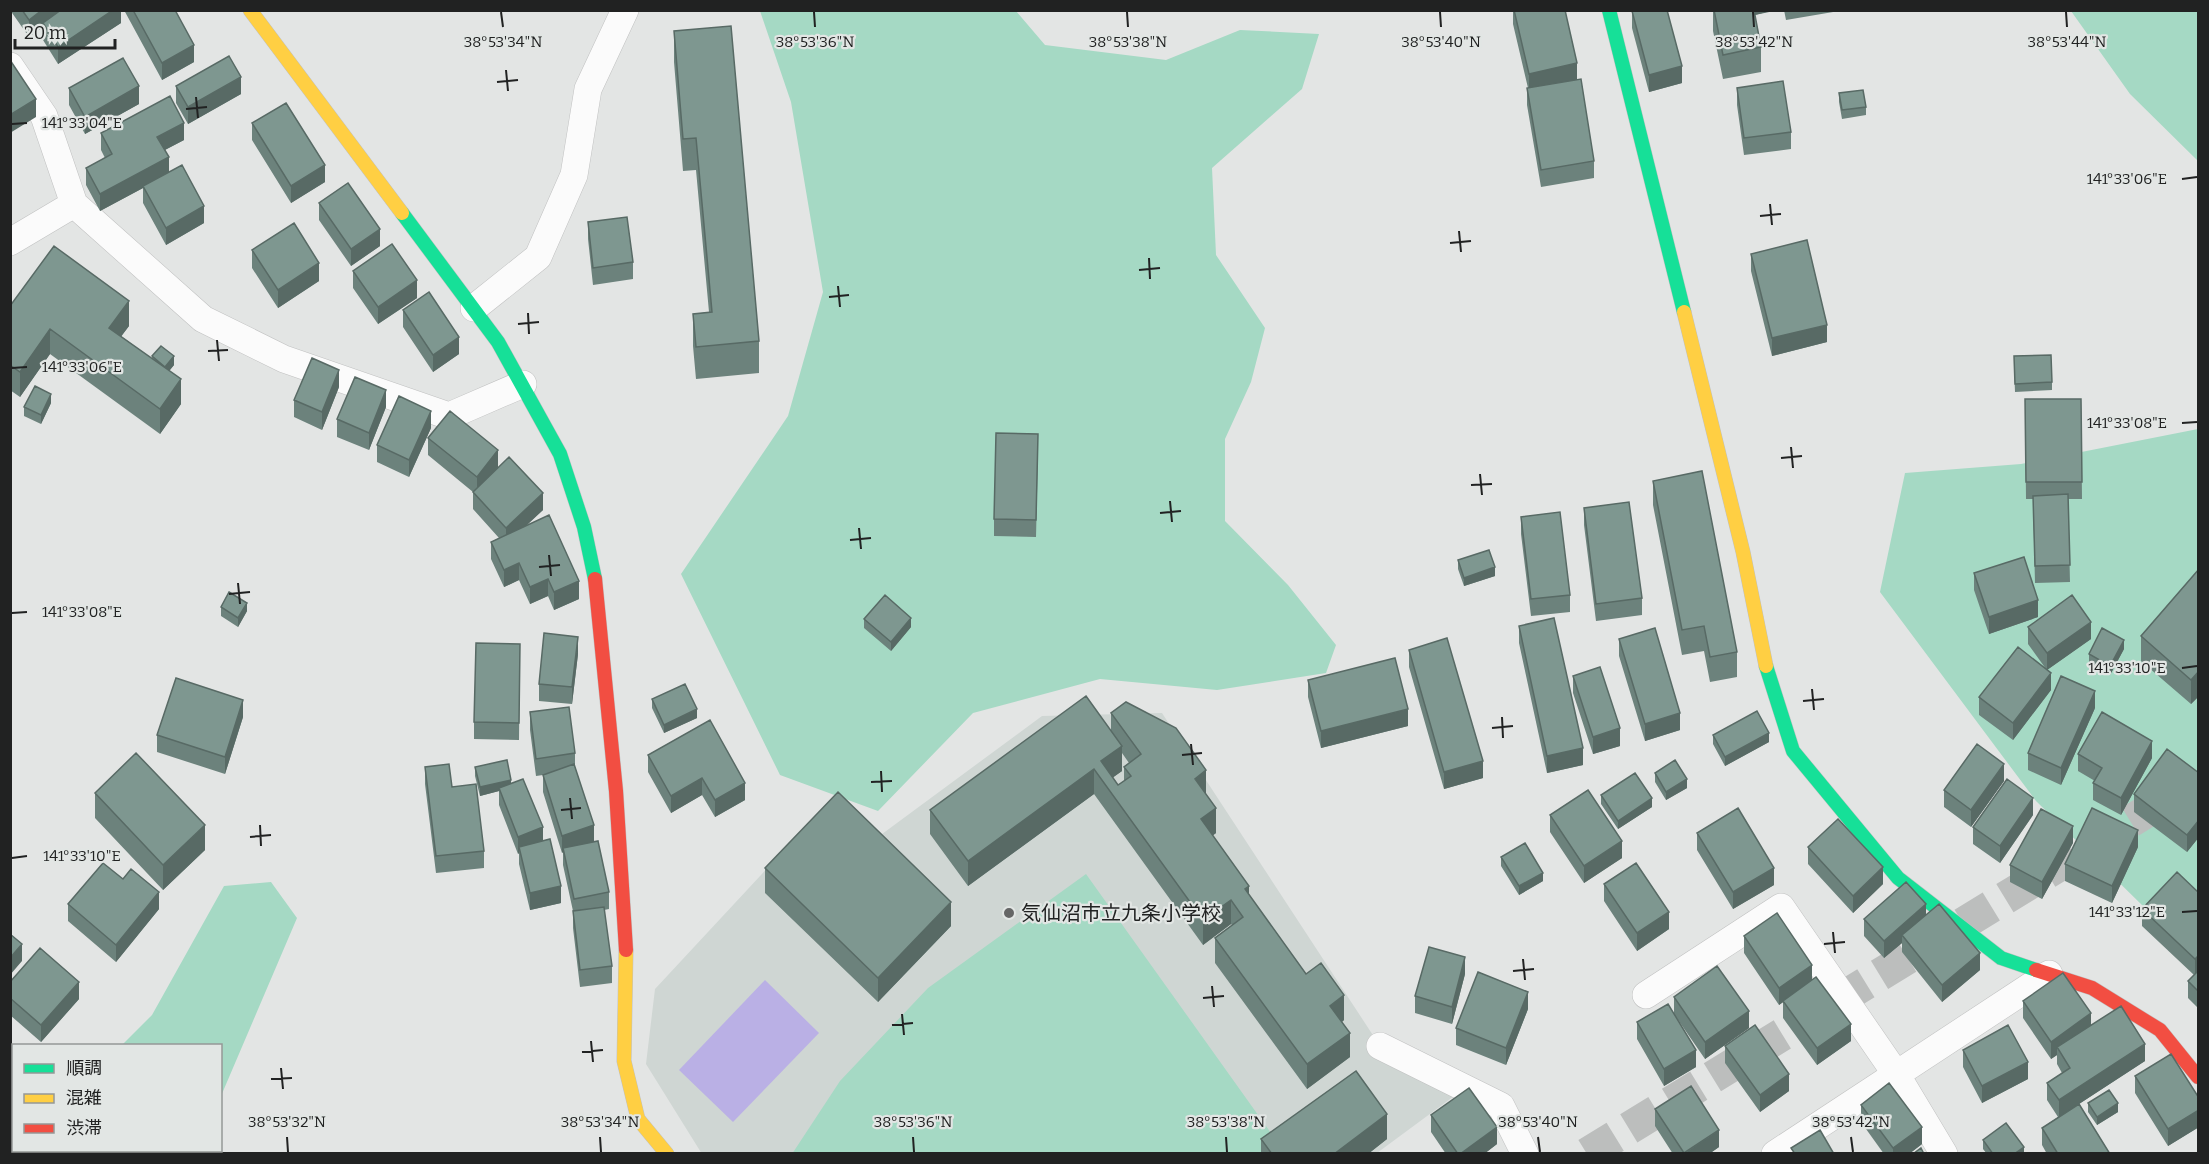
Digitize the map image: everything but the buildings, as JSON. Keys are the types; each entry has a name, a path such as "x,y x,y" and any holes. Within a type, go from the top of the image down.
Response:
{"street":[{"path":"250,10 474,308 523,384 560,454 584,527 599,596 616,791 626,946 624,1061 638,1119 667,1154"},
{"path":"474,308 538,257 574,176 588,89 625,10"},
{"path":"1609,10 1743,552 1766,669 1793,751 1898,878 2001,958 2092,988 2160,1030 2199,1077"},
{"path":"10,66 44,116 74,204 203,319 284,359 449,416 523,384"},
{"path":"10,242 74,204"},
{"path":"1646,995 1781,907 1896,1074 1944,1154"},
{"path":"1775,1154 2049,974"},
{"path":"1380,1046 1500,1106 1525,1154"}],"shaded area":[{"name":"気仙沼市立九条小学校","path":"1162,713 1380,1046 1465,1088 1377,1153 702,1154 646,1064 655,989 799,834 878,837 1042,716"},
{"path":"765,980 819,1033 733,1122 679,1070"}],"green space":[{"path":"760,11 1016,11 1045,45 1166,60 1240,30 1319,34 1302,89 1212,168 1216,255 1265,328 1251,382 1225,439 1225,521 1288,585 1336,645 1326,673 1217,690 1100,679 973,713 878,811 780,775 681,574 788,416 823,292 791,102"},
{"path":"2071,11 2198,11 2198,161 2130,94"},
{"path":"2198,429 2198,960 2036,801 1880,592 1905,473 2021,464"},
{"path":"1086,874 1276,1140 1262,1154 792,1154 840,1081 928,988"},
{"path":"271,882 297,918 222,1094 222,1044 123,1044 152,1015 224,886"},
{"path":"11,1084 12,1152 195,1152 194,1154 11,1153"}],"tunnel":[{"path":"1587,1154 2198,780"}],"traffic: fast":[{"path":"1609,10 1684,312"},
{"path":"402,213 498,342 560,454 584,527 595,579"},
{"path":"1766,666 1793,751 1898,878 2001,958 2036,970"}],"traffic: slow":[{"path":"250,10 402,213"},
{"path":"1684,312 1743,552 1766,666"},
{"path":"626,950 624,1061 638,1119 667,1154"}],"traffic: jam":[{"path":"595,579 616,791 626,950"},
{"path":"2036,970 2092,988 2160,1030 2198,1077"}],"place":[{"name":"気仙沼市立九条小学校","path":"1009,913"}]}
